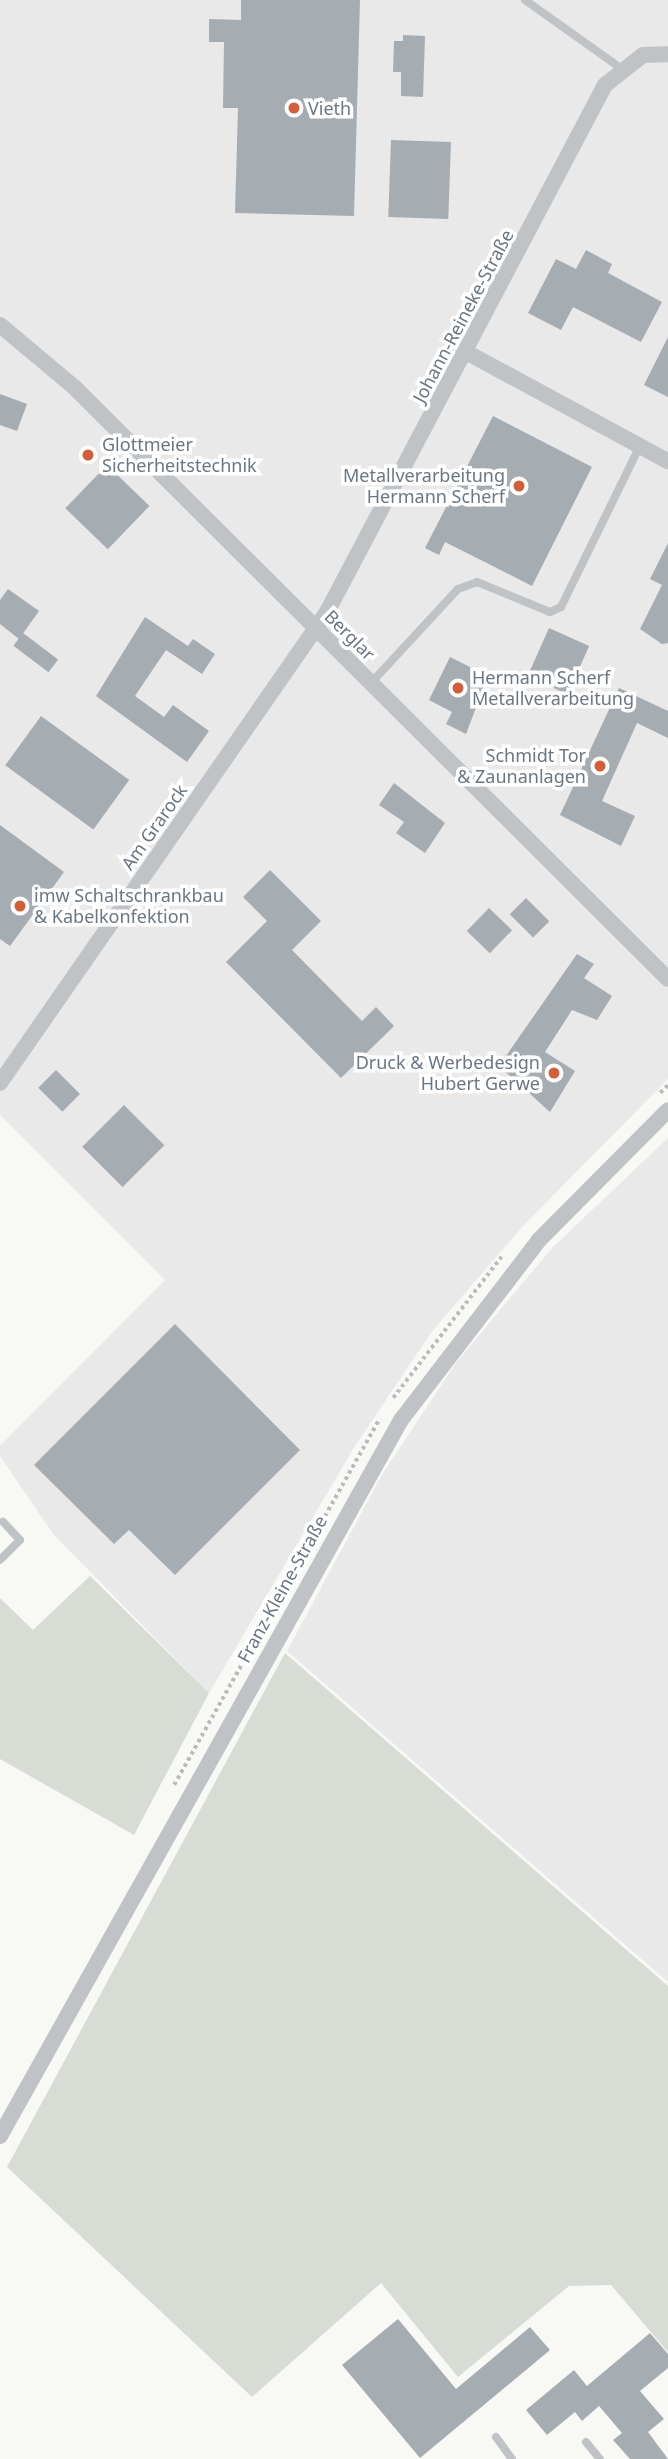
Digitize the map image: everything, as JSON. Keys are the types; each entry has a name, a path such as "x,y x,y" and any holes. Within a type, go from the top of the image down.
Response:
{"street":[{"name":"Johann-Reineke-Straße","path":"316,628 466,352 605,85 643,55 668,54"},
{"name":"Berglar","path":"0,325 75,388 668,979"},
{"path":"466,352 668,461"},
{"name":"Am Grarock","path":"0,1083 316,628"},
{"name":"Franz-Kleine-Straße","path":"0,2136 401,1420 539,1240 668,1110"}],"lane":[{"path":"525,0 622,69"},
{"path":"371,683 458,589 477,582 550,612 561,607 640,446"},
{"path":"0,1560 20,1540 3,1522"},
{"path":"496,2437 512,2459"},
{"path":"586,2442 600,2459"}],"shaded area":[{"path":"0,0 668,0 668,1079 522,1227 433,1330 355,1446 209,1693 54,1535 0,1456 0,1446 165,1280 0,1115"},
{"path":"668,1138 668,1982 287,1651 383,1473 456,1363 552,1248"},
{"path":"90,1576 209,1693 134,1835 0,1759 0,1598 33,1630"},
{"path":"285,1653 668,1986 668,2352 611,2285 569,2286 458,2377 381,2283 252,2397 7,2167"}],"building":[{"name":"Vieth","path":"241,0 360,0 354,216 235,213 238,108 223,108 224,42 209,42 209,19 241,20"},
{"path":"403,35 425,36 423,97 401,96 401,72 393,72 394,41 403,41"},
{"path":"391,140 451,142 448,219 388,217"},
{"path":"586,250 612,264 608,273 662,302 641,342 573,307 561,330 528,313 556,259 576,269"},
{"path":"668,337 668,397 644,385"},
{"path":"0,394 27,404 17,431 0,425"},
{"name":"Metallverarbeitung Hermann Scherf","path":"493,416 592,467 532,586 445,542 439,555 425,548"},
{"path":"107,465 149,506 108,549 65,508"},
{"path":"668,543 668,643 662,644 640,629 662,585 650,579"},
{"path":"8,589 39,611 19,639 0,624 0,600"},
{"path":"145,617 188,646 193,639 215,654 202,674 166,650 135,696 164,717 173,705 209,731 187,762 96,696"},
{"path":"549,628 589,646 568,694 527,676"},
{"path":"23,633 58,659 49,672 13,646"},
{"name":"Hermann Scherf Metallverarbeitung","path":"450,657 488,676 466,734 446,724 452,712 429,700"},
{"name":"Schmidt Tor & Zaunanlagen","path":"619,688 668,711 668,738 637,723 602,801 635,816 621,846 560,815"},
{"path":"41,716 129,780 93,829 5,765"},
{"path":"394,783 445,823 425,853 396,833 404,822 379,805"},
{"name":"imw Schaltschrankbau & Kabelkonfektion","path":"0,825 64,872 10,946 0,939"},
{"path":"270,870 321,921 292,950 362,1021 376,1007 394,1026 341,1078 226,962 267,921 243,897"},
{"path":"526,898 549,921 533,938 510,914"},
{"path":"489,908 512,930 490,953 467,931"},
{"path":"577,954 594,964 584,978 612,996 597,1020 572,1010 545,1052 575,1071 550,1112 499,1066"},
{"path":"56,1070 80,1094 62,1112 38,1088"},
{"path":"124,1105 164,1145 123,1187 82,1147"},
{"path":"175,1324 300,1450 175,1575 129,1530 114,1544 34,1465"},
{"path":"398,2319 456,2389 530,2327 550,2350 420,2458 342,2365"},
{"path":"650,2333 668,2354 668,2368 640,2391 664,2419 648,2432 668,2459 630,2459 613,2440 622,2433 599,2406 582,2421 575,2412 547,2435 526,2410 574,2370 587,2386"}],"place":[{"name":"Vieth","path":"294,108"},
{"name":"Glottmeier Sicherheitstechnik","path":"88,455"},
{"name":"Metallverarbeitung Hermann Scherf","path":"519,486"},
{"name":"Hermann Scherf Metallverarbeitung","path":"458,688"},
{"name":"Schmidt Tor & Zaunanlagen","path":"600,766"},
{"name":"imw Schaltschrankbau & Kabelkonfektion","path":"20,906"},
{"name":"Druck & Werbedesign Hubert Gerwe","path":"554,1073"}]}
